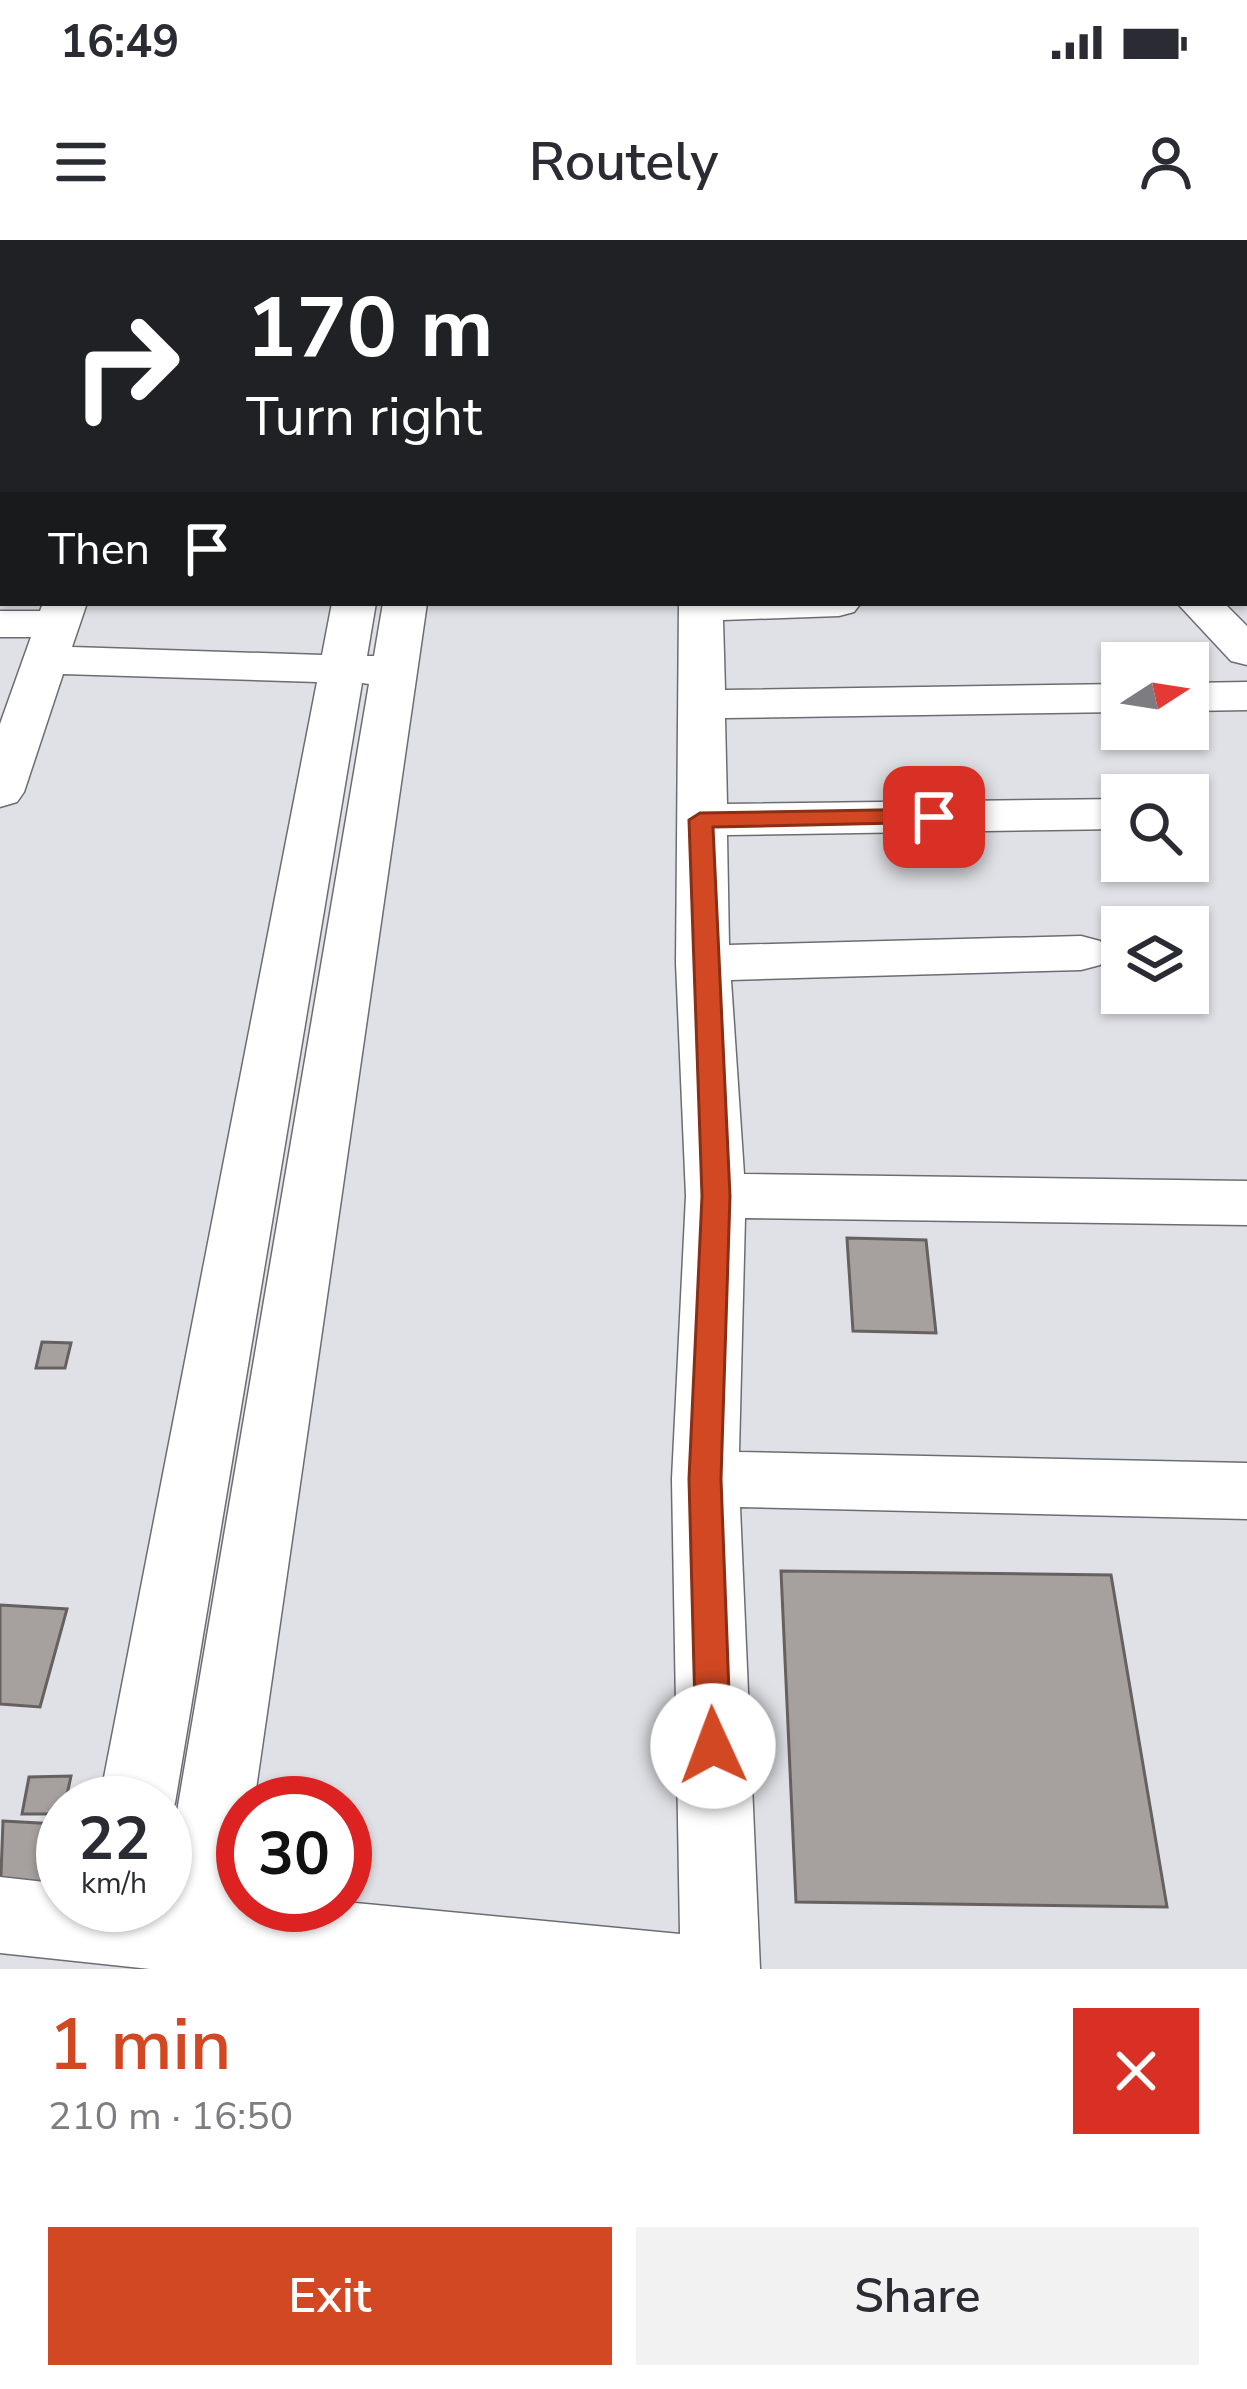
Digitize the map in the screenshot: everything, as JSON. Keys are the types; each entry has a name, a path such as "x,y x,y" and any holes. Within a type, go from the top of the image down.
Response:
{"street":[{"path":"193,1948 368,669 355,606"},
{"path":"142,1776 368,669 403,606"},
{"path":"702,606 703,963 716,1196 705,1479 720,1969"},
{"path":"1202,606 1247,651"},
{"path":"0,624 368,669"},
{"path":"0,792 55,629"},
{"path":"1209,697 1247,696"},
{"path":"704,704 1101,698"},
{"path":"700,820 1101,814"},
{"path":"703,963 1081,953"},
{"path":"716,1196 1247,1203"},
{"path":"705,1479 1247,1491"},
{"path":"0,1915 193,1948 668,1969"}],"building":[{"path":"847,1238 926,1240 936,1333 853,1331"},
{"path":"42,1342 71,1343 65,1368 36,1368"},
{"path":"781,1571 1111,1575 1167,1907 796,1902"},
{"path":"0,1605 67,1609 40,1707 0,1704"},
{"path":"29,1777 36,1777 36,1814 22,1814"},
{"path":"3,1821 36,1823 36,1903 0,1901"}],"route":[{"path":"713,1746 705,1479 716,1196 700,820 934,817"}]}
